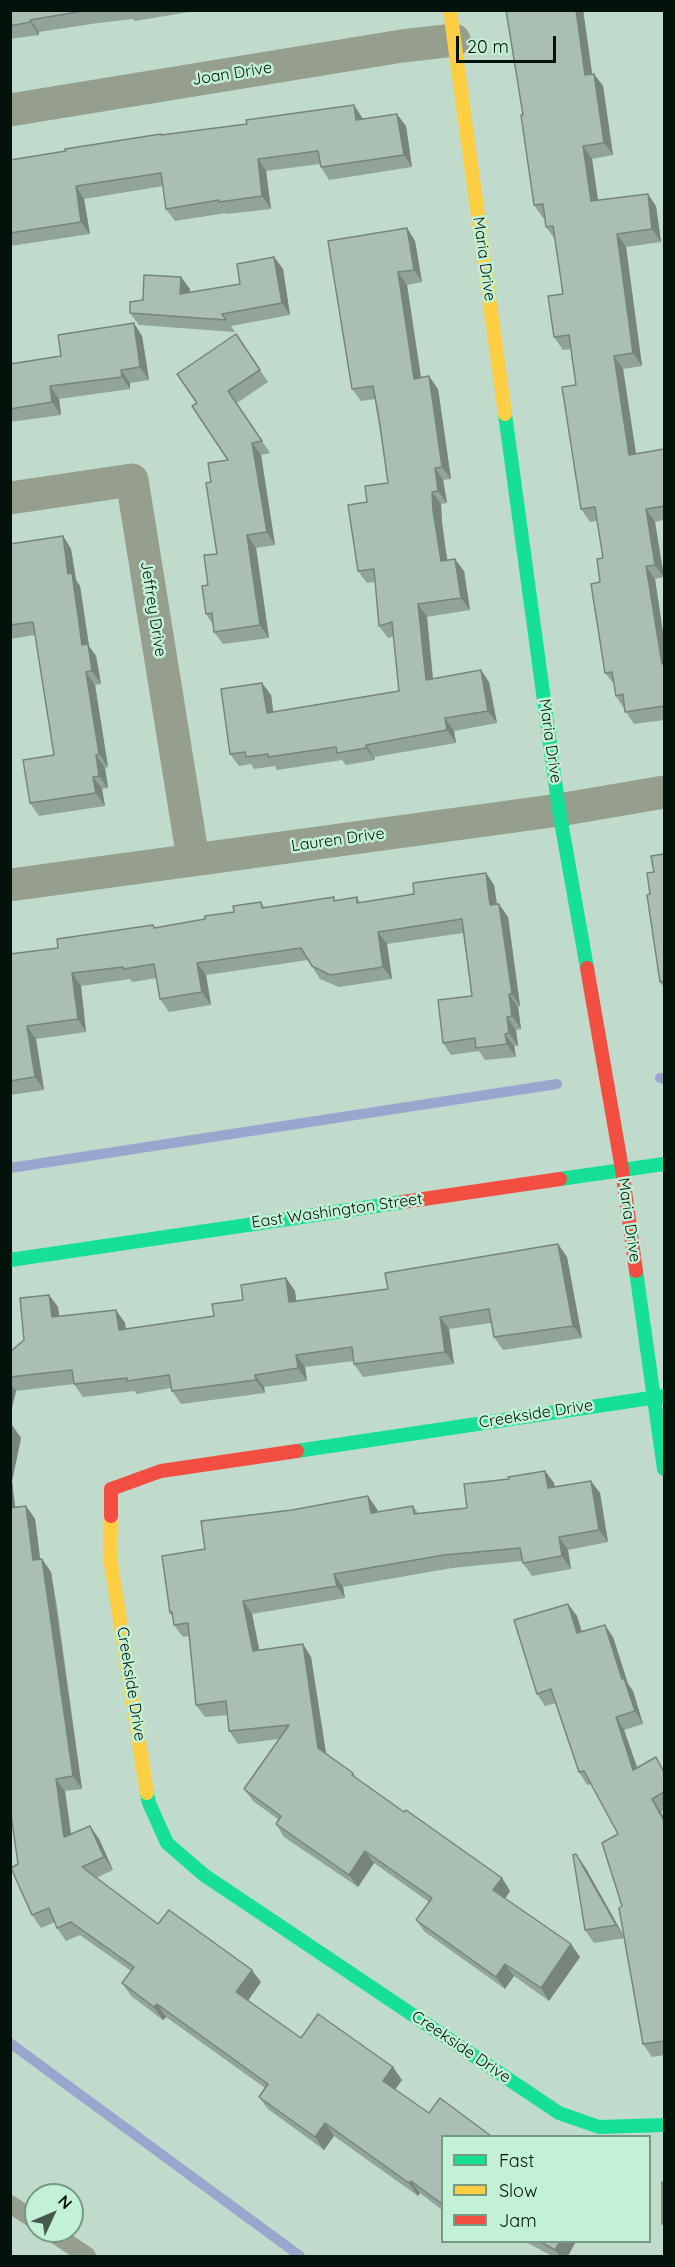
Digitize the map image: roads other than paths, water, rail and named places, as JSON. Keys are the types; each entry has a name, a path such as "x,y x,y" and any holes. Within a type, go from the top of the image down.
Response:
{"street":[{"name":"Joan Drive","path":"10,110 402,46 452,25"},
{"name":"Maria Drive","path":"452,25 560,810 659,1397 664,1469"},
{"name":"Jeffrey Drive","path":"10,498 132,480 193,859"},
{"name":"Lauren Drive","path":"10,885 560,810 664,792"},
{"name":"East Washington Street","path":"10,1260 664,1164"},
{"name":"Creekside Drive","path":"659,1397 161,1471 111,1489 110,1557 149,1803 167,1843 204,1875 559,2113 599,2127 664,2125"}],"lane":[{"path":"10,2204 24,2213"},
{"path":"68,2243 87,2256"}],"waterway":[{"path":"660,1078 664,1079"},
{"path":"10,1168 557,1084"},
{"path":"10,2043 300,2256"}]}
